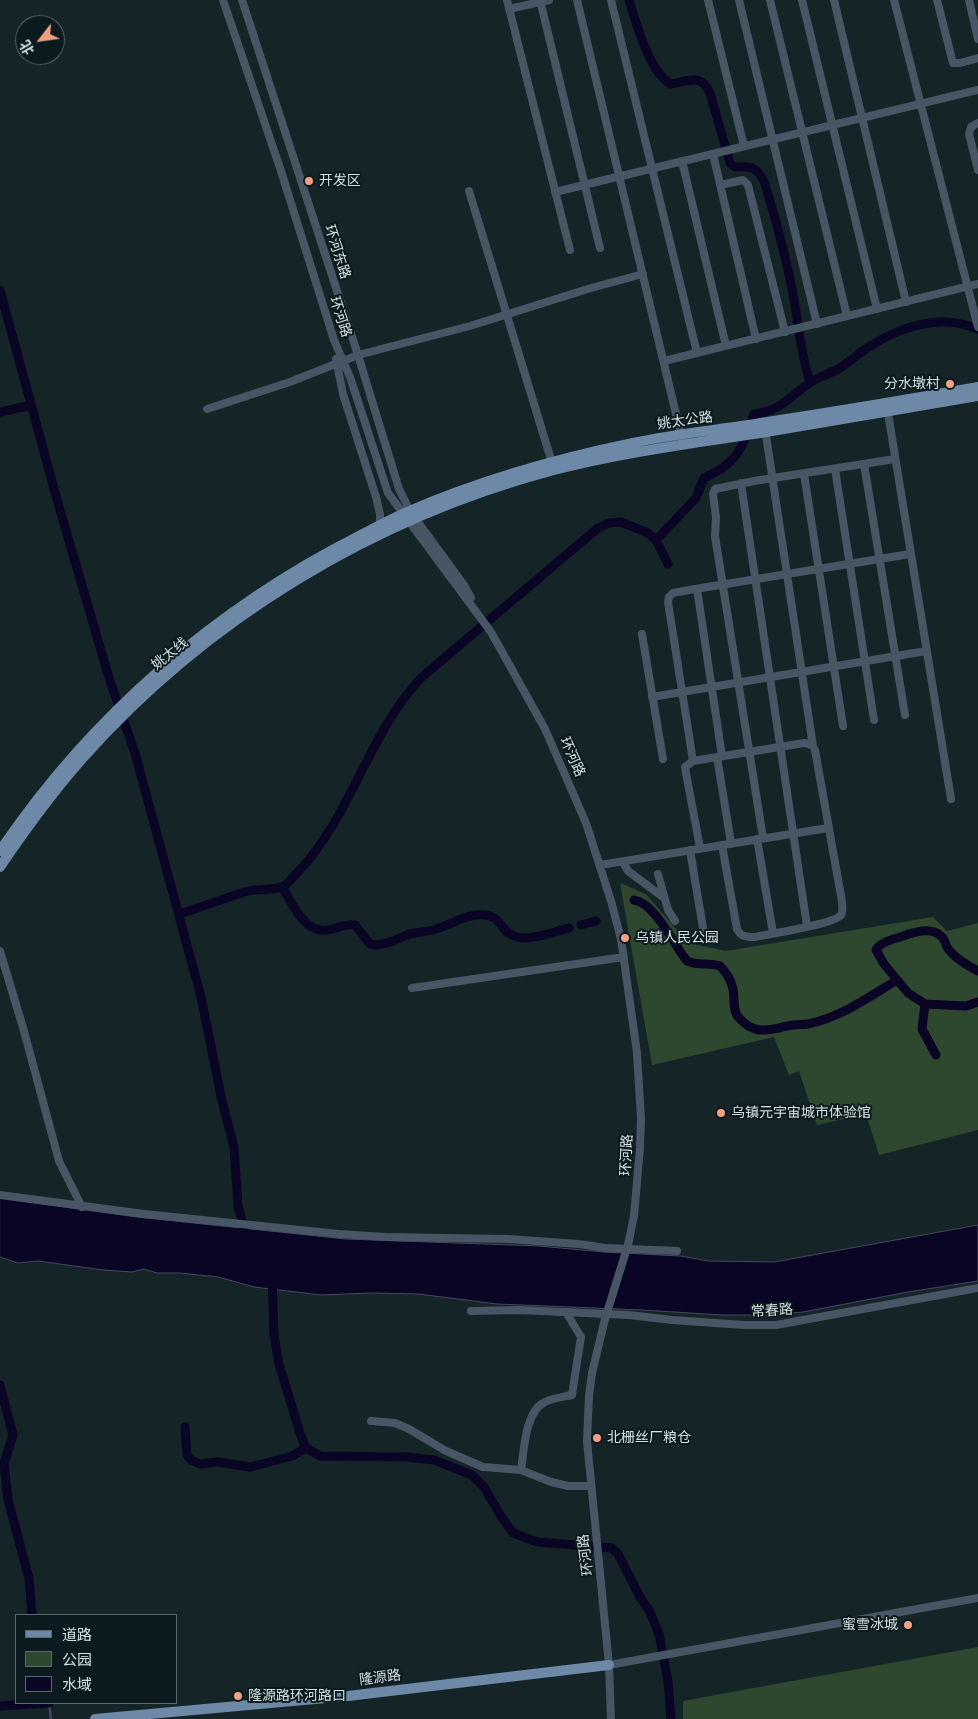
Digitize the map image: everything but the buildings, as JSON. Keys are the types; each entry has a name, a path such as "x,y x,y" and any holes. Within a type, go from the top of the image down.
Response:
{"main road":[{"name":"姚太公路","path":"887,407 978,387"},
{"name":"姚太公路","path":"682,439 729,437 765,427 887,407 978,396"},
{"name":"姚太公路","path":"409,516 477,494 553,466 638,452 682,439 737,427 765,427"},
{"name":"姚太线","path":"0,851 47,786 193,642 244,604 322,556 380,526 409,516"},
{"name":"姚太线","path":"139,695 266,600 353,547 409,516"},
{"name":"姚太线","path":"0,867 47,801 107,726"},
{"name":"隆源路","path":"95,1719 348,1696 609,1665"}],"street":[{"name":"环河路","path":"223,0 281,171 334,340 350,377 388,493 409,516 464,585 549,737 576,798 600,865 621,938 636,1043 641,1119 638,1187 628,1245 605,1319 592,1373 587,1441 609,1665 610,1719"},
{"name":"环河东路","path":"242,0 358,355 387,454 409,516"},
{"path":"507,0 570,250"},
{"path":"577,0 682,439"},
{"path":"611,0 697,353"},
{"path":"708,0 744,146"},
{"path":"739,0 817,324"},
{"path":"770,0 847,316"},
{"path":"802,0 877,309"},
{"path":"834,0 906,302"},
{"path":"894,0 978,327"},
{"path":"937,0 953,62 960,63 978,58"},
{"path":"969,0 978,39"},
{"path":"510,10 543,1 600,248"},
{"path":"555,192 978,90"},
{"path":"978,123 971,127 970,134 978,170"},
{"path":"715,154 720,185 756,339"},
{"path":"682,161 726,346"},
{"path":"720,185 743,180 748,185 788,331"},
{"path":"469,191 553,466"},
{"path":"207,410 290,382 358,355 470,326 643,274"},
{"path":"664,361 978,284"},
{"path":"334,340 338,373 376,497 380,514 380,526"},
{"path":"887,407 951,798"},
{"path":"697,589 712,687 737,929 740,935 755,937 836,920 843,910 813,746 765,427"},
{"path":"773,934 749,752 716,536 713,494 715,489 741,483 895,459"},
{"path":"864,464 905,715"},
{"path":"835,469 874,720"},
{"path":"804,474 843,726"},
{"path":"741,483 808,926"},
{"path":"693,761 668,602 669,597 673,593 910,554"},
{"path":"642,634 663,759"},
{"path":"652,697 926,652"},
{"path":"700,848 686,767 693,761 804,742 813,746"},
{"path":"600,865 828,828"},
{"path":"690,850 704,934"},
{"path":"623,862 628,870 663,896"},
{"path":"658,874 670,916 675,921"},
{"path":"0,951 59,1161 82,1206"},
{"path":"412,988 624,958"},
{"path":"0,1195 219,1222 386,1237 508,1239 579,1244 605,1248 677,1252"},
{"name":"常春路","path":"471,1311 519,1310 566,1312 629,1315 650,1319 744,1325 776,1325 978,1288"},
{"path":"521,1470 526,1432 534,1413 544,1402 572,1395 581,1337 566,1312"},
{"path":"370,1421 395,1423 410,1429 446,1451 483,1467 521,1470 551,1482 568,1486 591,1486"},
{"path":"609,1665 978,1598"}],"green space":[{"path":"620,883 646,894 688,943 726,951 933,917 947,931 978,923 978,1130 879,1155 866,1114 817,1125 799,1071 789,1075 774,1037 652,1065"},
{"path":"978,1647 978,1719 683,1719 683,1701"}],"water":[{"path":"0,1198 137,1217 346,1239 539,1246 680,1256 709,1261 774,1262 978,1225 978,1281 803,1312 766,1315 722,1315 497,1304 418,1294 321,1295 254,1287 218,1277 180,1273 157,1273 144,1269 132,1272 38,1261 18,1263 0,1257"}],"waterway":[{"path":"629,0 644,46 655,68 670,84 693,80 702,83 706,87 710,93 730,163 735,167 756,170 764,181 788,270 802,352 810,382"},
{"path":"0,290 56,496 109,678 135,753 201,997 222,1101 234,1147 238,1206 245,1232"},
{"path":"656,540 696,498 704,478 723,468 736,455 743,443 754,414 779,406 802,388 838,369 884,338 910,327 937,322 951,322 978,329"},
{"path":"0,412 31,405"},
{"path":"179,914 248,891 284,886 317,850 347,800 388,723 422,677 598,528 609,523 621,522 648,533 656,540 668,564"},
{"path":"282,887 300,916 312,927 328,930 345,925 355,925 370,944 375,945 410,934 433,930 476,915 492,917 511,935 523,938 536,937 569,928"},
{"path":"634,900 642,903 657,916 687,961 716,965 722,968 732,986 737,1015 746,1024 758,1030 808,1024 832,1017 897,980"},
{"path":"581,925 596,921"},
{"path":"978,971 957,958 947,947 942,937 932,931 915,932 893,939 883,943 876,950 884,964 908,993 925,1004 966,1006 978,1002"},
{"path":"925,1004 922,1029 936,1055"},
{"path":"272,1278 274,1335 279,1364 306,1448 320,1456 407,1457 434,1460 472,1475 484,1487 513,1533 537,1542 612,1548 618,1554 640,1597 650,1612 659,1634 668,1681 671,1719"},
{"path":"0,1385 13,1435 4,1463 8,1500 29,1578 32,1614"},
{"path":"185,1427 187,1455 191,1460 200,1464 218,1462 250,1467 292,1456 306,1448"},
{"path":"0,1706 33,1704"},
{"path":"49,1704 51,1719"}],"place":[{"name":"开发区","path":"309,181"},
{"name":"分水墩村","path":"950,384"},
{"name":"乌镇人民公园","path":"625,938"},
{"name":"乌镇元宇宙城市体验馆","path":"721,1113"},
{"name":"北栅丝厂粮仓","path":"597,1438"},
{"name":"蜜雪冰城","path":"908,1625"},
{"name":"隆源路环河路口","path":"238,1696"}]}
